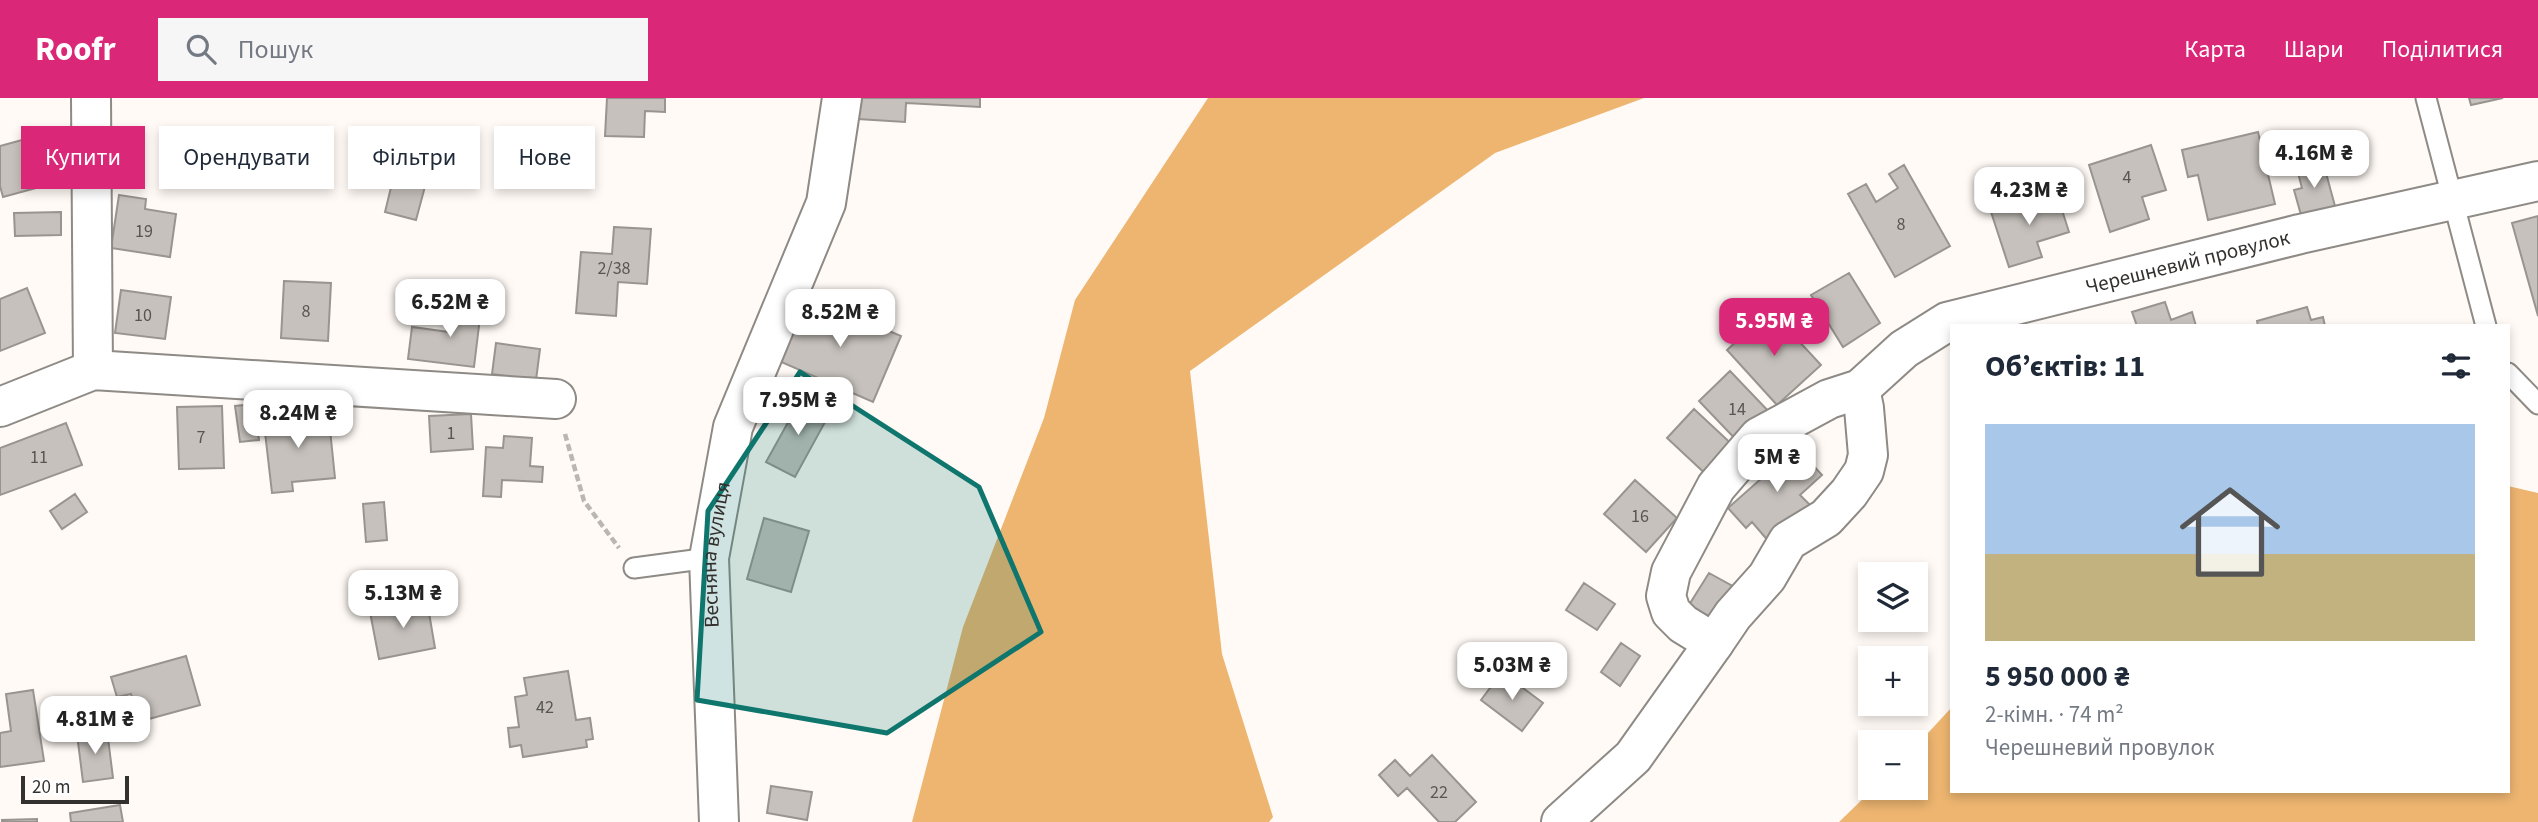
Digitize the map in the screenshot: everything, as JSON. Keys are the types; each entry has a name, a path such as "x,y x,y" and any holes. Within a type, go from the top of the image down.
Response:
{"street":[{"path":"91,98 93,370"},
{"name":"Весняна вулиця","path":"719,822 709,558 733,427 826,203 842,98"},
{"name":"Черешневий провулок","path":"1714,643 1683,624 1671,612 1666,596 1671,572 1716,487 1759,438 1829,399 1860,389 1904,349 1947,322 2300,234 2538,181"},
{"path":"0,407 93,370 556,399"},
{"path":"1561,822 1633,757 1732,615 1767,577 1788,541 1826,518 1849,493 1864,471 1868,456 1860,389"}],"lane":[{"path":"2426,98 2485,324"},
{"path":"2510,375 2538,404"},
{"path":"634,568 709,558"}],"path":[{"path":"556,399 584,501 634,568"}],"highlighted area":[{"path":"800,372 979,487 1041,632 887,733 697,700 708,511"}],"shaded area":[{"path":"1208,98 1644,98 1495,153 1190,371 1222,654 1273,817 1269,822 912,822 963,627 1044,418 1075,300"},
{"path":"2510,486 2538,493 2538,822 1839,822 1862,800 1928,800 1928,733 1950,709 1950,793 2510,793"}],"building":[{"path":"607,98 665,98 665,112 645,111 644,137 605,136"},
{"path":"859,98 980,98 980,107 906,103 905,122 858,119"},
{"path":"2469,98 2503,98 2471,105"},
{"path":"2258,132 2275,204 2208,220 2198,175 2188,177 2182,150"},
{"path":"21,140 21,189 32,189 3,197 0,186 0,146"},
{"path":"2151,145 2166,190 2142,197 2149,219 2110,232 2089,165"},
{"path":"2323,162 2335,206 2301,215 2294,190 2302,188 2297,169"},
{"path":"1904,165 1950,246 1895,277 1848,194 1866,184 1876,202 1898,188 1889,174"},
{"path":"391,189 424,189 416,220 385,212"},
{"path":"2056,191 2069,232 2037,242 2042,257 2009,267 1991,212"},
{"path":"119,195 146,199 145,209 176,214 170,257 111,248"},
{"path":"61,212 61,235 15,236 14,213"},
{"path":"2538,216 2538,316 2512,223"},
{"path":"614,227 651,229 647,284 618,282 616,316 576,313 581,252 612,254"},
{"path":"1849,273 1880,323 1843,347 1811,295"},
{"path":"284,281 331,283 328,341 281,338"},
{"path":"27,288 45,333 0,351 0,299"},
{"path":"121,290 171,297 165,339 115,333"},
{"path":"807,296 901,336 873,402 779,361"},
{"path":"467,299 482,301 474,367 408,359 412,327 449,332 452,306 466,308"},
{"path":"2165,302 2171,320 2192,312 2195,324 2136,324 2132,312"},
{"path":"2307,307 2311,320 2323,317 2325,324 2258,324 2257,321"},
{"path":"1770,310 1821,365 1777,405 1727,350"},
{"path":"496,343 540,349 536,380 492,374"},
{"path":"1730,371 1774,417 1743,447 1699,401"},
{"path":"802,397 830,413 795,477 766,462"},
{"path":"254,404 259,440 240,442 235,406"},
{"path":"222,406 224,468 179,469 177,407"},
{"path":"1694,409 1738,450 1711,479 1667,438"},
{"path":"328,410 335,478 292,482 293,491 272,493 263,415 290,413 291,423 307,421 306,413"},
{"path":"471,414 473,449 431,452 429,416"},
{"path":"66,423 82,465 0,495 0,448"},
{"path":"504,436 532,438 530,466 543,467 542,482 502,480 501,497 483,496 486,447 503,448"},
{"path":"1782,445 1791,455 1798,449 1822,475 1800,495 1811,506 1770,543 1752,522 1746,528 1728,508 1771,470 1764,462"},
{"path":"1635,480 1677,518 1646,552 1604,514"},
{"path":"75,494 87,512 62,529 50,511"},
{"path":"384,502 387,540 366,542 363,504"},
{"path":"764,518 809,531 791,592 747,579"},
{"path":"1709,573 1736,588 1717,621 1689,605"},
{"path":"1584,583 1615,604 1597,630 1566,610"},
{"path":"427,601 435,648 379,659 370,612"},
{"path":"1621,643 1640,656 1620,686 1601,672"},
{"path":"186,656 200,705 138,722 131,694 117,697 111,677"},
{"path":"568,671 576,720 590,718 593,739 586,740 587,747 523,757 521,745 510,747 508,728 519,727 515,697 527,695 524,678"},
{"path":"1502,672 1543,703 1522,731 1481,700"},
{"path":"33,690 44,761 0,767 0,733 11,731 6,694"},
{"path":"107,730 113,778 83,782 77,734"},
{"path":"1432,755 1476,802 1455,822 1439,822 1407,788 1398,796 1379,775 1395,760 1410,776"},
{"path":"771,786 812,792 807,820 767,813"},
{"path":"120,805 123,822 71,822 70,813"},
{"path":"37,819 37,822 2,822 2,820"}]}
